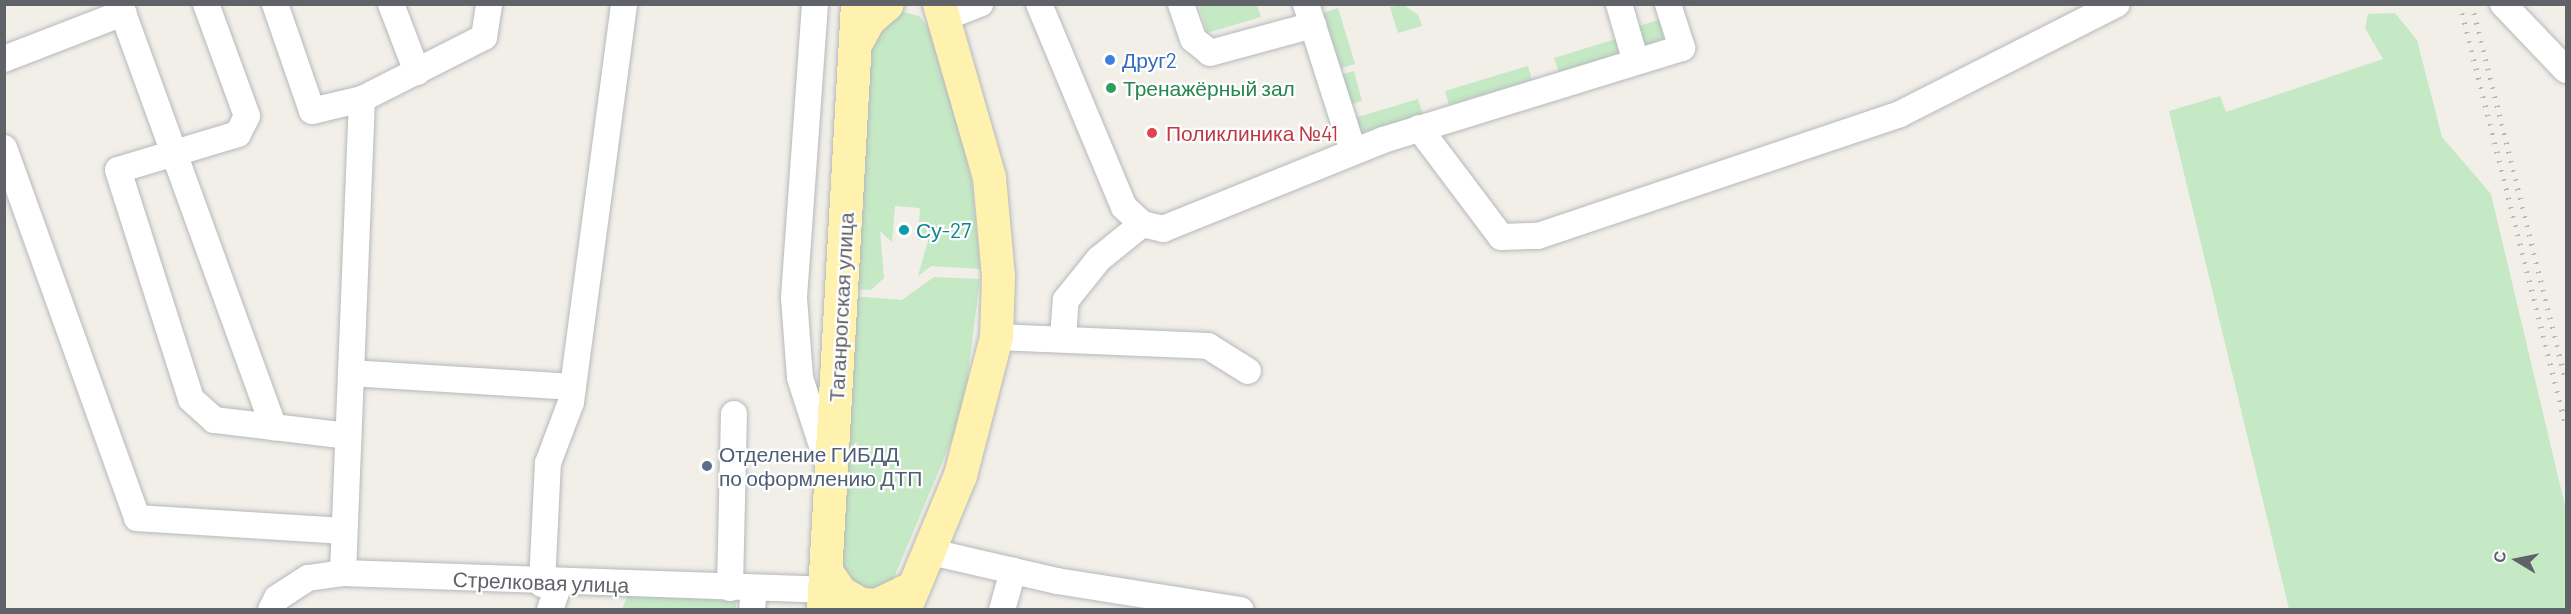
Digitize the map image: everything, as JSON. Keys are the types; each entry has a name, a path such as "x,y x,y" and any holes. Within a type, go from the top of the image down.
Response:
{"main road":[{"name":"Таганрогская улица","path":"825,590 857,4"},
{"path":"855,45 869,19 887,4"},
{"path":"825,590 840,592 861,603 909,598 960,475 996,337 998,276 989,177 937,14"}],"street":[{"path":"206,4 247,116 238,134 118,170 191,399 214,420 348,436"},
{"path":"275,4 312,111 362,99 484,37 489,4"},
{"path":"391,4 417,72"},
{"path":"550,609 548,463 573,387 624,4"},
{"path":"815,4 794,298 800,378 831,475"},
{"path":"937,14 980,4"},
{"path":"1039,4 1124,207 1142,224 1163,229 1353,150 1682,48 1668,4"},
{"path":"1181,4 1193,39 1210,53 1310,15 1353,150"},
{"path":"1619,4 1636,62"},
{"path":"1419,128 1501,237 1538,236 1900,114 2117,4"},
{"path":"2503,4 2566,70"},
{"path":"4,59 123,13 274,427"},
{"path":"343,573 362,99"},
{"path":"4,147 137,518 344,531"},
{"path":"1063,339 1066,300 1099,259 1142,224"},
{"path":"996,337 1208,346 1248,371"},
{"path":"351,373 573,387"},
{"path":"734,414 745,595"},
{"path":"927,551 1013,571 1241,609"},
{"path":"1002,609 1013,571"},
{"name":"Стрелковая улица","path":"271,609 277,598 308,578 343,573 745,595 825,590"}],"green space":[{"path":"1199,5 1257,5 1261,17 1207,33"},
{"path":"1404,5 1418,15 1422,26 1398,33 1390,7"},
{"path":"1338,8 1355,64 1341,68 1323,13"},
{"path":"892,9 919,16 928,27 954,97 972,182 980,269 931,266 918,276 930,234 918,241 920,208 895,206 892,242 880,231 884,278 871,290 853,289 870,27"},
{"path":"2395,13 2417,40 2442,137 2491,194 2566,510 2566,609 2289,609 2169,111 2220,96 2226,112 2383,59 2365,28 2368,14"},
{"path":"1662,19 1663,39 1649,45 1635,38 1632,28"},
{"path":"1622,37 1620,54 1559,72 1554,58"},
{"path":"1528,66 1532,80 1449,105 1445,91"},
{"path":"1354,71 1362,101 1349,105 1340,75"},
{"path":"1418,99 1423,114 1356,134 1351,119"},
{"path":"934,277 980,279 963,413 890,587 863,598 835,564 852,296 902,300"},
{"path":"628,594 736,601 736,609 622,610"}],"railway":[{"path":"2460,4 2566,427"},
{"path":"2472,4 2566,380"}],"place":[{"name":"Друг2","path":"1110,60"},
{"name":"Тренажёрный зал","path":"1111,88"},
{"name":"Поликлиника №41","path":"1152,133"},
{"name":"Су-27","path":"904,230"},
{"name":"Отделение ГИБДД по оформлению ДТП","path":"707,466"}]}
